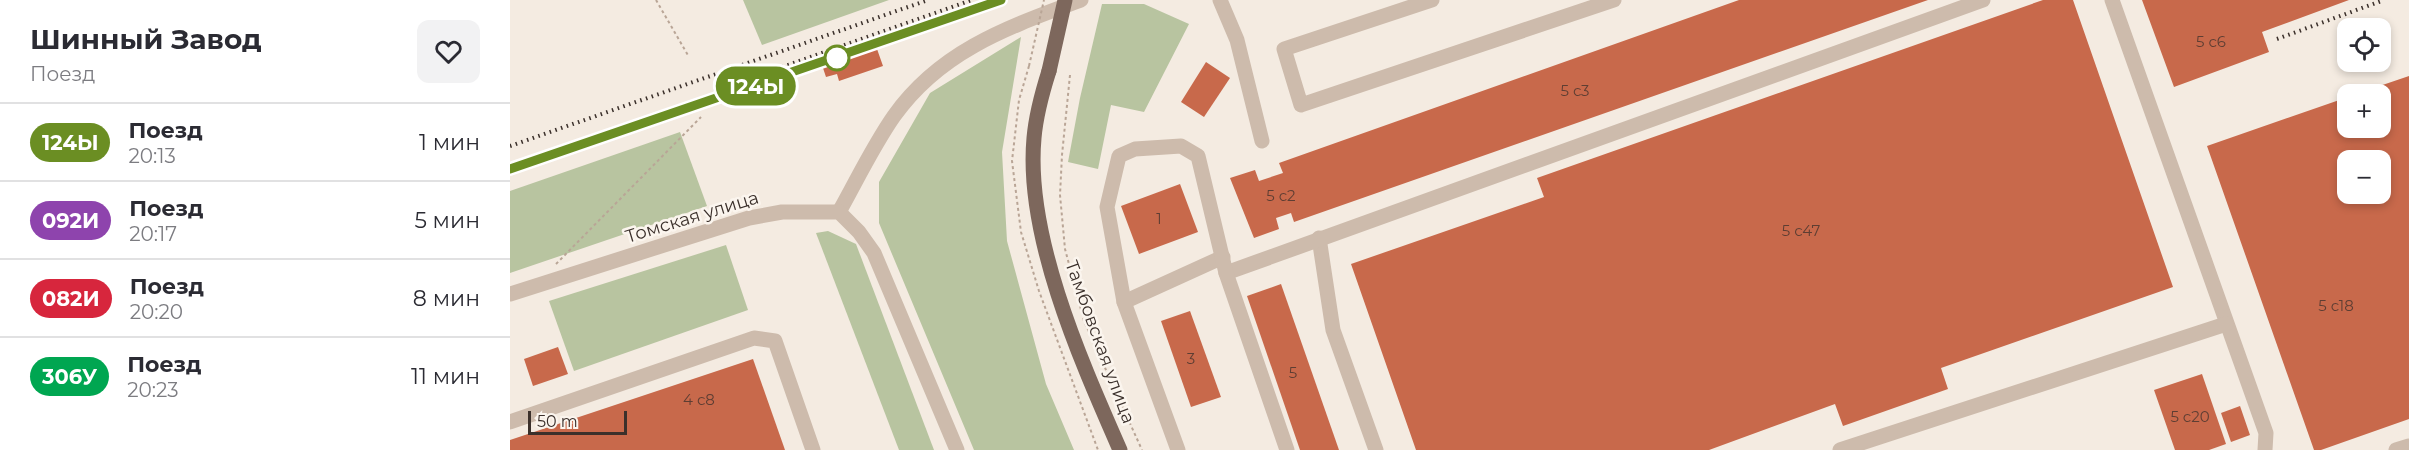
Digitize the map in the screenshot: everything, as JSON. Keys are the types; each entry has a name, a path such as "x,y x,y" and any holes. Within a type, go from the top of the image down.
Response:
{"main road":[{"name":"Тамбовская улица","path":"1065,0 1040,102 1034,139 1036,196 1045,246 1060,301 1091,383 1120,450"}],"street":[{"path":"957,450 874,254 860,232 840,212 894,117 921,84 967,48 1014,25 1082,0"},
{"path":"1220,0 1237,40 1262,141"},
{"path":"1432,0 1284,50 1301,105 1614,0"},
{"path":"1226,273 1983,0"},
{"path":"2112,0 2266,433 2265,450"},
{"path":"1178,450 1124,302 1107,207 1119,156 1135,149 1180,146 1198,156 1226,273 1287,450"},
{"name":"Томская улица","path":"510,294 749,218 782,212 840,212"},
{"path":"1319,238 1333,330 1376,450"},
{"path":"1124,302 1222,257"},
{"path":"1840,450 2226,324"},
{"path":"510,422 754,338 775,341 813,450"},
{"path":"2396,450 2409,446"}],"path":[{"path":"656,0 689,57"},
{"path":"1029,66 1044,0"},
{"path":"1070,75 1060,195 1065,249 1084,321 1142,450"},
{"path":"552,269 701,117"}],"green space":[{"path":"743,0 889,0 762,45"},
{"path":"1102,4 1144,4 1189,24 1144,112 1111,105 1098,169 1068,162"},
{"path":"1021,37 1002,152 1007,241 1046,384 1074,450 974,450 879,223 879,182 930,93"},
{"path":"680,132 707,206 510,273 510,191"},
{"path":"828,231 856,244 934,450 899,450 816,233"},
{"path":"726,245 748,310 574,371 549,301"}],"building":[{"path":"1739,0 1928,0 1294,222 1291,213 1276,218 1279,229 1254,238 1230,178 1255,170 1259,181 1283,173 1279,163"},
{"path":"2043,0 2073,0 2173,287 1941,368 1948,389 1843,426 1835,404 1709,450 1416,450 1351,264 1544,197 1537,178"},
{"path":"2142,0 2349,0 2262,32 2269,52 2174,87"},
{"path":"877,49 883,66 839,81 837,74 826,77 823,68"},
{"path":"1206,62 1230,78 1204,117 1181,102"},
{"path":"2409,76 2409,419 2321,450 2314,450 2207,146 2337,101 2337,138 2391,138 2391,84 2385,84"},
{"path":"1180,184 1198,232 1139,254 1121,206"},
{"path":"1281,284 1339,450 1300,450 1247,296"},
{"path":"1190,311 1221,397 1191,407 1161,321"},
{"path":"558,347 568,374 533,386 524,359"},
{"path":"753,359 785,450 510,450 510,440"},
{"path":"2202,374 2226,444 2209,450 2175,450 2154,390"},
{"path":"2240,406 2250,435 2231,442 2221,413"}],"railway":[{"path":"510,146 928,0"},
{"path":"714,91 972,0"},
{"path":"510,169 1001,0"},
{"path":"2277,39 2384,0"}],"train":[{"name":"124Ы","path":"510,169 1001,0"}]}
